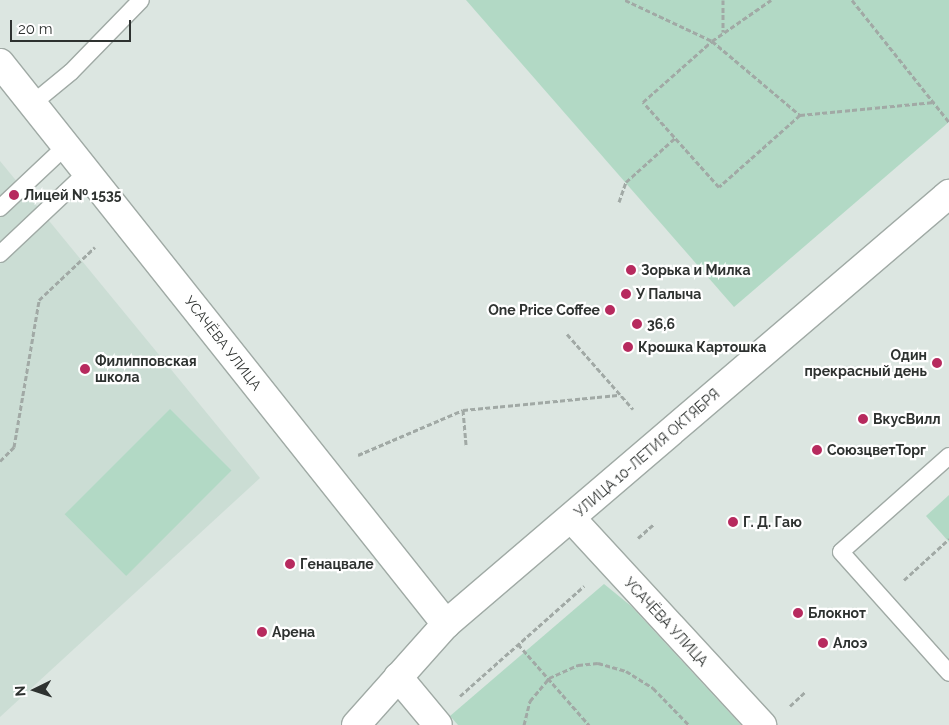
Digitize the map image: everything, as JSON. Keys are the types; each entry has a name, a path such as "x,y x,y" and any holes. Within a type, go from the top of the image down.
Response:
{"street":[{"name":"УСАЧЁВА УЛИЦА","path":"0,63 446,624"},
{"name":"УЛИЦА 10-ЛЕТИЯ ОКТЯБРЯ","path":"356,725 446,624 949,194"},
{"name":"УСАЧЁВА УЛИЦА","path":"571,518 762,725"},
{"path":"398,677 435,722"}],"lane":[{"path":"32,104 72,72 141,0"},
{"path":"0,208 66,146"},
{"path":"0,254 86,172"},
{"path":"949,456 841,552 949,673"}],"path":[{"path":"625,0 712,41 800,114"},
{"path":"723,0 724,33"},
{"path":"771,0 712,41 643,102 719,187 800,114 934,102"},
{"path":"852,0 949,122"},
{"path":"619,202 626,182 675,138"},
{"path":"0,461 14,447 39,300 94,247"},
{"path":"567,334 633,409"},
{"path":"349,459 463,410 620,395"},
{"path":"463,410 466,445"},
{"path":"435,722 518,644 654,524"},
{"path":"883,599 949,539"},
{"path":"518,644 589,725"},
{"path":"524,725 530,701 549,678 578,665 598,663 626,671 653,688 689,725"}],"shaded area":[{"name":"Филипповская школа","path":"0,161 260,478 0,717"}],"green space":[{"path":"466,0 949,0 949,122 734,307"},
{"path":"170,409 232,471 126,576 65,514"},
{"path":"949,495 949,542 926,516"},
{"path":"604,584 631,606 741,725 458,725 450,716"}],"place":[{"name":"Лицей № 1535","path":"14,195"},
{"name":"Зорька и Милка","path":"631,270"},
{"name":"У Палыча","path":"626,294"},
{"name":"One Price Coffee","path":"610,310"},
{"name":"36,6","path":"637,324"},
{"name":"Крошка Картошка","path":"628,347"},
{"name":"Один прекрасный день","path":"937,363"},
{"name":"Филипповская школа","path":"85,369"},
{"name":"ВкусВилл","path":"863,419"},
{"name":"СоюзцветТорг","path":"817,450"},
{"name":"Г. Д. Гаю","path":"733,522"},
{"name":"Генацвале","path":"290,564"},
{"name":"Блокнот","path":"798,613"},
{"name":"Арена","path":"262,632"},
{"name":"Алоэ","path":"823,643"}]}
